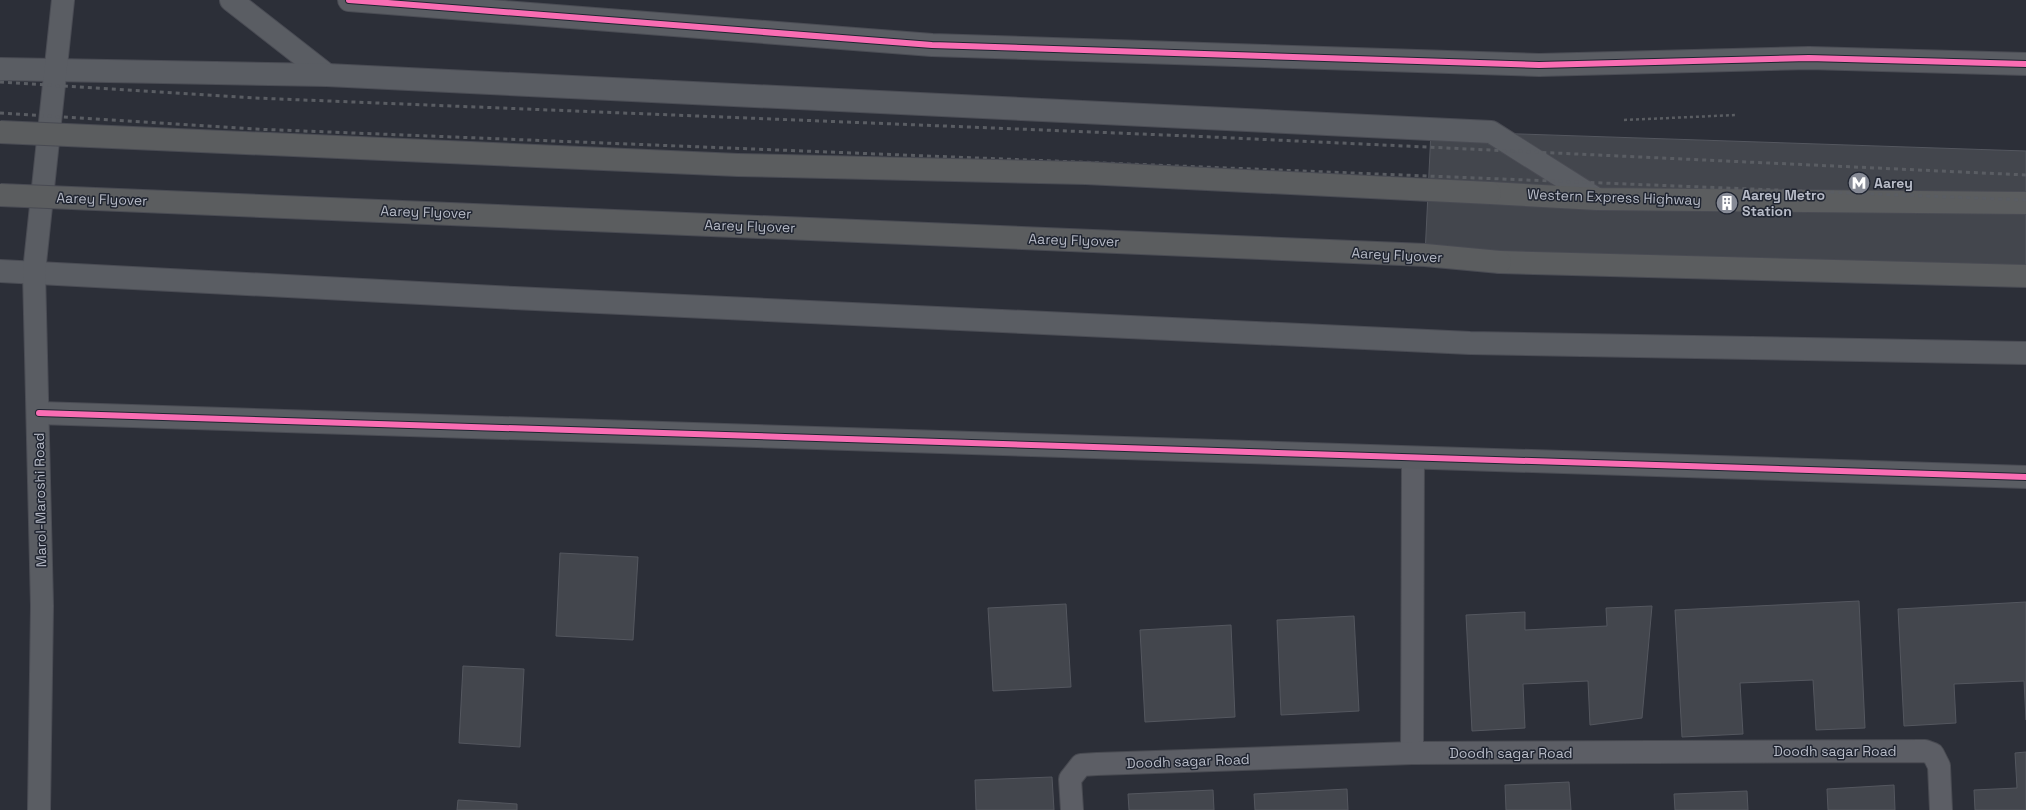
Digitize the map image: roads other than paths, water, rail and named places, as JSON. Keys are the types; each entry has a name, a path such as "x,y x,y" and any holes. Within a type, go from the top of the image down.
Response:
{"highway":[{"name":"Western Express Highway","path":"0,132 738,165 1086,173 1597,199 2026,203"},
{"name":"Aarey Flyover","path":"0,195 1417,255 1500,262 2026,276"}],"main road":[{"name":"Marol-Maroshi Road","path":"39,810 42,606 34,272 63,0"},
{"path":"231,0 327,75"},
{"path":"349,0 932,45 1539,65 1809,58 2026,64"},
{"path":"0,69 327,75 1491,132 1597,199"},
{"path":"0,271 537,299 1462,342 2026,353"},
{"path":"38,413 2026,477"}],"street":[{"path":"1412,753 1413,458"},
{"name":"Doodh sagar Road","path":"1072,810 1070,779 1081,765 1412,753 1925,751 1934,754 1940,766 1941,810"}],"railway":[{"path":"0,82 255,98 1190,136 2026,175"},
{"path":"0,113 254,129 2026,200"}],"place":[{"name":"Aarey","path":"1859,183"},
{"name":"Aarey Metro Station","path":"1727,203"}]}
